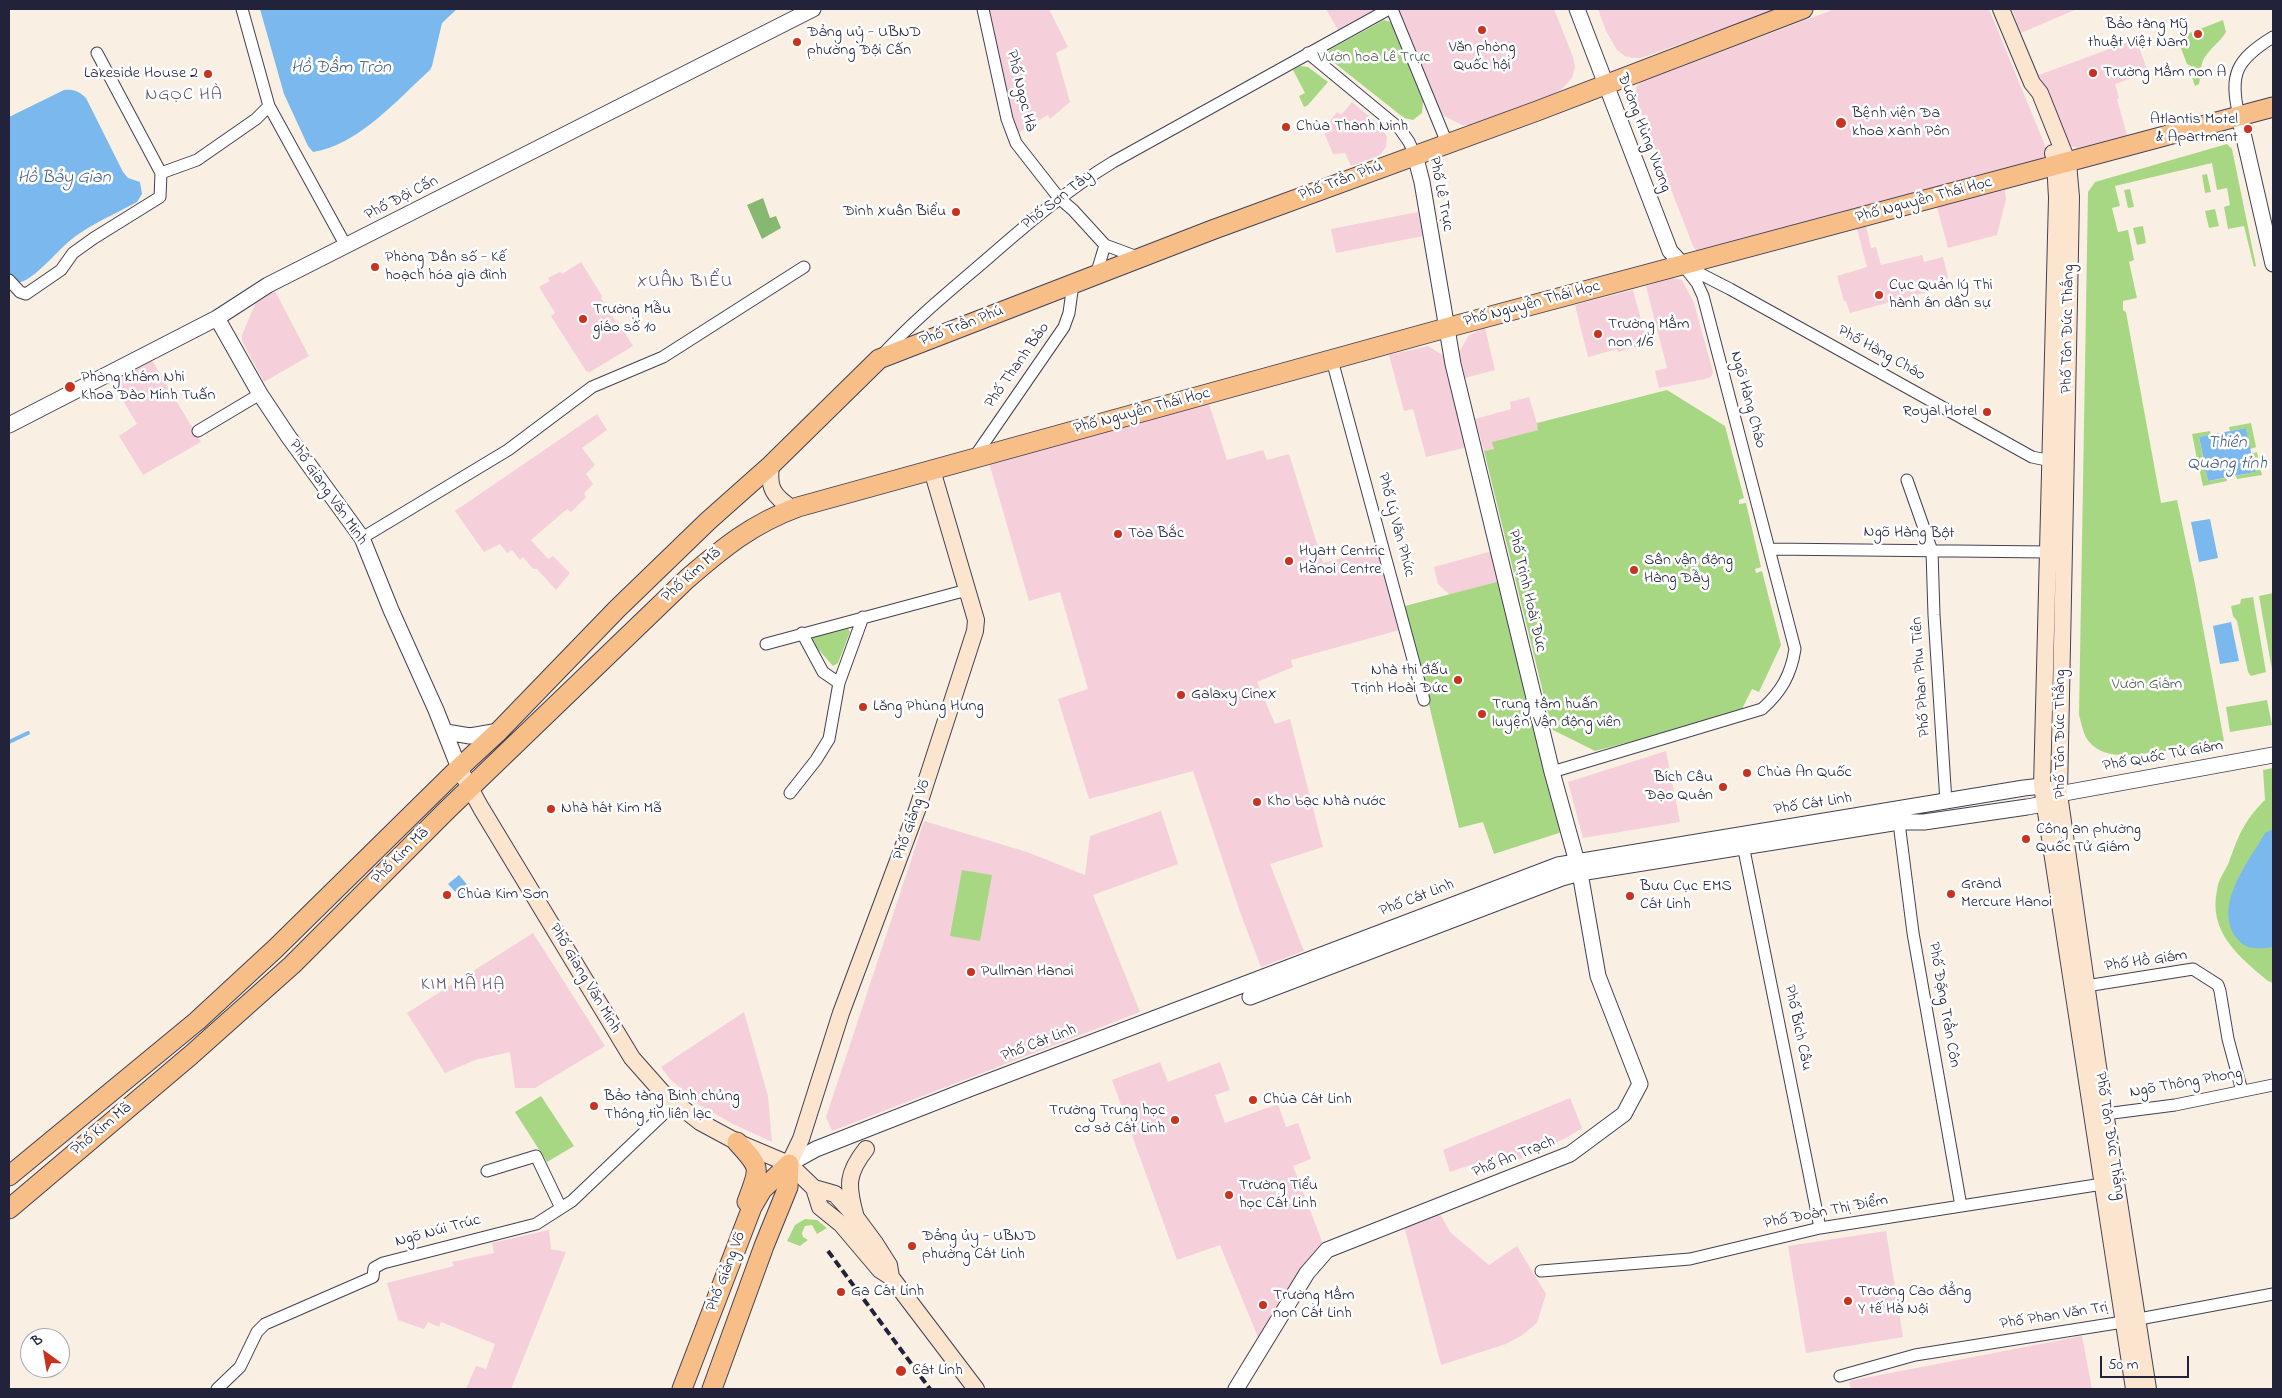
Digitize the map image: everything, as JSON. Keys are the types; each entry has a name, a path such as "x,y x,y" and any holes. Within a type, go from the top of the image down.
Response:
{"main road":[{"name":"Phố Trần Phú","path":"879,359 1140,258 1803,9"},
{"name":"Phố Tôn Đức Thắng","path":"2001,9 2032,82 2031,99 2052,148 2062,164 2057,198 2059,794 2086,986 2086,1035 2105,1114 2109,1183"},
{"name":"Phố Nguyễn Thái Học","path":"793,509 1446,328 2273,107"},
{"name":"Phố Sơn Tây","path":"773,462 879,359"},
{"path":"773,462 769,481 772,490 793,509"},
{"name":"Phố Kim Mã","path":"9,1176 197,1022 276,948 499,731 618,608 708,521 773,462"},
{"name":"Phố Tôn Đức Thắng","path":"2058,462 2048,552 2042,786 2086,1035 2109,1183 2130,1321 2134,1389"},
{"name":"Phố Giảng Võ","path":"682,1389 745,1224 762,1190 789,1164 801,1139 841,1013 917,810 976,626 932,470"},
{"name":"Phố Kim Mã","path":"9,1209 192,1054 292,965 469,789 687,579 727,544 749,529 793,509"},
{"path":"708,521 727,544"},
{"name":"Phố Giang Văn Minh","path":"459,768 469,789 632,1058 674,1104 700,1122 737,1142 789,1164"},
{"path":"276,948 292,965"},
{"path":"737,1142 754,1160 758,1171 746,1204 745,1224"},
{"path":"855,1216 850,1195 850,1177 856,1162 866,1149"},
{"path":"789,1164 812,1185 834,1194 855,1216 889,1265 891,1277"},
{"name":"Phố Giảng Võ","path":"712,1389 764,1246 782,1204 790,1178 789,1164"},
{"path":"782,1204 812,1185"},
{"path":"812,1185 820,1207 841,1224 880,1270 891,1277 976,1389"},
{"name":"Phố Tôn Đức Thắng","path":"2130,1321 2148,1389"}],"street":[{"path":"242,9 269,106 346,246"},
{"name":"Phố Đội Cấn","path":"9,425 217,318 268,285 813,9"},
{"name":"Phố Ngọc Hà","path":"984,9 1011,133 1026,158 1059,198"},
{"path":"1390,9 1447,143"},
{"name":"Phố Sơn Tây","path":"879,359 914,322 1059,198 1113,162 1390,9"},
{"name":"Đường Hùng Vương","path":"1577,9 1670,251 1683,265"},
{"path":"2273,37 2242,63 2235,74 2234,85 2238,116 2273,264"},
{"path":"9,280 20,292 26,294 61,270 74,253 160,197 161,173 97,53"},
{"name":"Phố Lê Trực","path":"1308,53 1400,129 1410,142 1422,182 1446,328"},
{"path":"161,173 197,160 256,119 269,106"},
{"path":"1059,198 1073,210 1105,245 1140,258"},
{"path":"1096,275 1105,245"},
{"name":"Phố Hàng Cháo","path":"1683,265 1730,288 2032,457 2058,462"},
{"name":"Ngõ Hàng Cháo","path":"1552,772 1741,717 1762,709 1775,698 1792,667 1795,649 1703,296 1697,283 1683,265"},
{"path":"362,538 508,450 592,386 663,357 804,267"},
{"name":"Phố Thanh Bảo","path":"973,459 1064,327 1069,313 1073,284"},
{"name":"Phố Giang Văn Minh","path":"217,318 260,394 332,499 362,538 391,610 446,732 459,768"},
{"name":"Phố Trịnh Hoài Đức","path":"1446,328 1552,772 1578,867"},
{"name":"Phố Lý Văn Phức","path":"1332,360 1424,700"},
{"path":"198,431 260,394"},
{"name":"Phố Phan Phu Tiên","path":"1907,480 1932,551 1935,636 1946,802"},
{"name":"Ngõ Hàng Bột","path":"1770,549 2048,552"},
{"path":"766,644 967,590"},
{"path":"790,793 816,760 829,738 839,683 863,617"},
{"path":"802,633 823,672 839,683"},
{"path":"446,732 470,736 499,731"},
{"name":"Phố Quốc Tử Giám","path":"2059,794 2273,755"},
{"path":"2042,786 2059,794"},
{"name":"Phố Cát Linh","path":"789,1164 816,1150 1248,990 1549,868 1578,867 1898,816 1946,802 2042,786"},
{"name":"Phố Cát Linh","path":"1898,816 1924,822 2044,804 2059,794"},
{"name":"Phố Đặng Trần Côn","path":"1898,816 1913,933 1961,1206"},
{"name":"Phố Bích Câu","path":"1742,841 1820,1228"},
{"name":"Phố An Trạch","path":"1236,1389 1307,1273 1327,1250 1570,1154 1624,1114 1640,1084 1598,976 1578,867"},
{"name":"Phố Hồ Giám","path":"2086,986 2193,969 2218,985 2228,1038 2242,1091"},
{"name":"Ngõ Thông Phong","path":"2105,1114 2175,1106 2273,1085"},
{"name":"Ngõ Núi Trúc","path":"217,1389 240,1367 257,1332 264,1324 368,1280 373,1277 374,1268 383,1263 536,1224 572,1201 674,1104"},
{"path":"488,1171 536,1156 561,1208"},
{"name":"Phố Đoàn Thị Điểm","path":"1541,1272 1690,1259 1820,1228 2109,1183"},
{"name":"Phố Phan Văn Trị","path":"1840,1376 1915,1355 2130,1321 2273,1294"}],"shaded area":[{"path":"987,9 1049,9 1068,47 1056,53 1070,102 1050,119 1048,115 1016,134"},
{"path":"1326,9 1375,9 1338,30"},
{"path":"1398,9 1554,9 1573,57 1575,66 1572,78 1561,90 1553,94 1472,125 1462,125 1442,115"},
{"path":"1598,9 1778,9 1641,58 1633,58 1625,56 1617,50 1606,31"},
{"name":"Bệnh viện Đa khoa Xanh Pôn","path":"1835,9 1989,9 2046,148 2045,157 1700,252 1697,251 1693,246 1636,99 1637,86 1641,82"},
{"path":"2012,9 2077,9 2021,33"},
{"path":"2136,39 2148,72 2115,84 2127,135 2078,148 2070,146 2067,143 2039,75"},
{"path":"1352,102 1382,127 1387,137 1386,147 1380,155 1351,166 1345,153 1333,154 1323,130 1337,112 1341,115"},
{"path":"2005,190 2006,199 1997,235 1948,248 1937,207"},
{"path":"1418,212 1423,236 1336,253 1331,229"},
{"path":"1866,226 1871,248 1876,247 1881,265 1922,255 1924,262 1943,257 1948,277 1945,279 1947,283 1937,287 1938,289 1850,313 1846,301 1844,301 1837,276 1867,267 1857,229"},
{"name":"Trường Mẫu giáo số 10","path":"581,262 602,296 601,298 633,346 590,372 586,371 551,316 555,313 539,287 550,281 548,278 560,272 562,274"},
{"path":"1672,278 1682,280 1694,303 1713,372 1711,377 1705,379 1659,388 1655,371 1667,368 1646,286"},
{"path":"1633,290 1647,342 1618,352 1617,349 1588,357 1575,305"},
{"path":"275,291 309,356 264,382 242,341 242,335 255,304"},
{"path":"1485,328 1495,370 1465,378 1459,352 1469,335"},
{"path":"1428,346 1444,356 1468,447 1426,457 1413,409 1404,411 1389,355"},
{"path":"150,357 201,442 143,475 119,436 137,424 110,379"},
{"path":"1529,397 1539,430 1493,442 1494,449 1484,451 1475,419 1511,409 1510,402"},
{"path":"1209,404 1227,460 1263,450 1267,460 1289,454 1323,563 1381,548 1403,629 1291,660 1293,667 1257,682 1275,724 1290,719 1323,847 1270,864 1304,951 1261,967 1240,912 1193,771 1089,799 1058,699 1088,689 1060,592 1029,601 989,463"},
{"path":"597,414 607,430 582,448 595,465 586,474 593,484 584,493 586,497 571,512 567,509 531,540 548,559 553,556 570,573 556,590 537,569 533,569 523,557 520,560 512,550 507,553 500,544 484,552 455,511"},
{"path":"1492,551 1500,581 1450,595 1438,584 1434,567"},
{"path":"1666,751 1680,822 1583,838 1568,782"},
{"path":"1161,811 1178,864 1093,895 1140,1012 832,1131 826,1117 924,821 1027,852 1085,875 1090,836"},
{"path":"533,933 605,1046 535,1088 515,1088 510,1052 475,1060 445,1073 407,1013"},
{"path":"744,1012 768,1096 772,1142 733,1124 698,1104 670,1079 661,1067"},
{"path":"1160,1062 1168,1082 1220,1062 1230,1090 1215,1095 1225,1123 1278,1104 1286,1127 1298,1123 1311,1159 1293,1166 1325,1249 1260,1342 1220,1245 1177,1260 1112,1080"},
{"path":"1570,1098 1582,1128 1566,1138 1505,1166 1500,1155 1450,1172 1443,1150"},
{"path":"1440,1214 1450,1232 1489,1265 1517,1246 1546,1294 1537,1323 1521,1336 1506,1344 1441,1365 1404,1226"},
{"path":"549,1230 551,1249 566,1252 511,1389 466,1389 476,1366 486,1369 495,1344 441,1322 439,1327 428,1322 424,1329 398,1320 387,1283 454,1266 452,1262 494,1253 492,1243"},
{"name":"Trường Cao đẳng Y tế Hà Nội","path":"1886,1231 1903,1337 1806,1353 1788,1246"},
{"path":"2082,1336 2092,1389 1851,1389 1849,1381"}],"green space":[{"name":"Vườn hoa Lê Trực","path":"1384,20 1391,22 1423,101 1422,113 1413,120 1404,118 1327,57 1329,50"},
{"path":"2223,20 2226,32 2207,54 2201,71 2187,64 2177,38"},
{"path":"1300,66 1308,67 1328,82 1308,105 1304,107 1299,96 1305,93 1293,70"},
{"path":"2188,66 2201,73 2199,84 2195,86"},
{"name":"Vườn Giám","path":"2227,144 2232,149 2256,266 2254,267 2244,226 2228,229 2224,207 2230,205 2227,188 2217,190 2212,163 2115,186 2120,206 2112,208 2118,232 2128,230 2134,260 2129,262 2137,298 2123,301 2123,310 2126,312 2161,503 2177,500 2195,584 2224,741 2135,755 2103,752 2093,746 2086,738 2079,715 2088,192 2095,182"},
{"path":"2207,174 2211,192 2205,193 2202,175"},
{"path":"2130,189 2134,207 2128,208 2124,190"},
{"path":"763,198 770,218 776,216 781,228 762,239 747,205"},
{"path":"2215,209 2219,226 2209,228 2205,211"},
{"path":"2143,226 2146,243 2137,245 2133,228"},
{"name":"Sân vận động Hàng Đẫy","path":"1667,390 1725,426 1744,498 1739,500 1739,504 1746,503 1761,567 1755,569 1756,573 1762,571 1781,645 1759,692 1752,689 1740,713 1595,751 1553,730 1551,725 1484,451 1494,449 1492,442 1538,430 1537,423"},
{"path":"2251,423 2256,447 2250,449 2246,428 2230,431 2229,427"},
{"path":"2210,431 2211,435 2199,437 2203,458 2197,459 2192,434"},
{"path":"2257,452 2262,475 2237,479 2236,476 2254,472 2251,454"},
{"path":"2204,462 2208,481 2226,478 2227,481 2203,486 2198,463"},
{"name":"Trung tâm huấn luyện Vận động viên","path":"1500,581 1562,832 1494,854 1483,822 1459,828 1405,606"},
{"path":"2273,593 2273,670 2272,670 2259,596"},
{"path":"2253,597 2266,672 2251,676 2248,672 2237,621 2233,616 2231,606 2240,604 2241,599"},
{"path":"847,626 850,632 838,663 833,666 811,641 814,635"},
{"path":"2267,700 2272,725 2230,732 2226,707"},
{"path":"2273,768 2273,983 2247,963 2228,942 2217,919 2215,905 2219,883 2239,836 2247,821 2265,800 2263,770"},
{"path":"962,870 992,875 980,941 950,936"},
{"path":"541,1096 574,1146 547,1162 515,1112"},
{"path":"805,1219 817,1220 827,1228 817,1234 812,1225 805,1226 802,1233 803,1237 808,1240 800,1246 787,1241 795,1225"}],"water":[{"name":"Hồ Đầm Tròn","path":"260,9 457,9 442,23 430,70 376,120 361,131 330,148 313,152 308,146 284,94"},
{"name":"Hồ Bảy Gian","path":"64,90 76,91 86,98 123,172 128,178 140,182 142,194 137,202 89,227 71,239 30,278 17,282 9,272 9,117"},
{"name":"Thiên Quang tỉnh","path":"2246,428 2255,472 2208,481 2199,437"},
{"path":"2210,519 2218,558 2199,562 2191,522"},
{"path":"2231,622 2239,661 2220,664 2213,626"},
{"path":"2273,829 2273,947 2252,948 2247,947 2235,936 2230,923 2231,897 2236,883 2265,833"},
{"path":"459,875 470,888 460,897 448,884"}],"waterway":[{"path":"9,742 28,733"}],"railway":[{"path":"828,1251 930,1389"}],"place":[{"name":"Văn phòng Quốc hội","path":"1482,30"},
{"name":"Bảo tàng Mỹ thuật Việt Nam","path":"2198,34"},
{"name":"Đảng uỷ - UBND phường Đội Cấn","path":"797,42"},
{"name":"Trường Mầm non A","path":"2093,73"},
{"name":"Lakeside House 2","path":"208,74"},
{"name":"Bệnh viện Đa khoa Xanh Pôn","path":"1841,123"},
{"name":"Chùa Thanh Ninh","path":"1286,127"},
{"name":"Atlantis Motel & Apartment","path":"2248,129"},
{"name":"Đình Xuân Biểu","path":"956,212"},
{"name":"Phòng Dân số - Kế hoạch hóa gia đình","path":"375,267"},
{"name":"Cục Quản lý Thi hành án dân sự","path":"1879,295"},
{"name":"Trường Mẫu giáo số 10","path":"583,319"},
{"name":"Trường Mầm non 1/6","path":"1598,334"},
{"name":"Phòng khám Nhi Khoa Đào Minh Tuấn","path":"70,387"},
{"name":"Royal Hotel","path":"1987,412"},
{"name":"Tòa Bắc","path":"1118,534"},
{"name":"Hyatt Centric Hanoi Centre","path":"1289,561"},
{"name":"Sân vận động Hàng Đẫy","path":"1634,570"},
{"name":"Nhà thi đấu Trịnh Hoài Đức","path":"1458,680"},
{"name":"Galaxy CineX","path":"1181,695"},
{"name":"Lăng Phùng Hưng","path":"863,707"},
{"name":"Trung tâm huấn luyện Vận động viên","path":"1482,714"},
{"name":"Chùa An Quốc","path":"1747,773"},
{"name":"Bích Câu Đạo Quán","path":"1723,787"},
{"name":"Kho bạc Nhà nước","path":"1257,802"},
{"name":"Nhà hát Kim Mã","path":"551,809"},
{"name":"Công an phường Quốc Tử Giám","path":"2026,839"},
{"name":"Grand Mercure Hanoi","path":"1951,894"},
{"name":"Chùa Kim Sơn","path":"447,895"},
{"name":"Bưu Cục EMS Cát Linh","path":"1630,896"},
{"name":"Pullman Hanoi","path":"971,972"},
{"name":"Chùa Cát Linh","path":"1253,1100"},
{"name":"Bảo tàng Binh chủng Thông tin liên lạc","path":"594,1106"},
{"name":"Trường Trung học cơ sở Cát Linh","path":"1175,1120"},
{"name":"Trường Tiểu học Cát Linh","path":"1229,1195"},
{"name":"Đảng ủy - UBND phường Cát Linh","path":"912,1246"},
{"name":"Ga Cát Linh","path":"841,1292"},
{"name":"Trường Cao đẳng Y tế Hà Nội","path":"1848,1301"},
{"name":"Trường Mầm non Cát Linh","path":"1263,1305"},
{"name":"Cát Linh","path":"901,1371"}],"district":[{"name":"NGỌC HÀ","path":"184,96"},
{"name":"XUÂN BIỂU","path":"685,283"},
{"name":"KIM MÃ HẠ","path":"463,986"}]}
